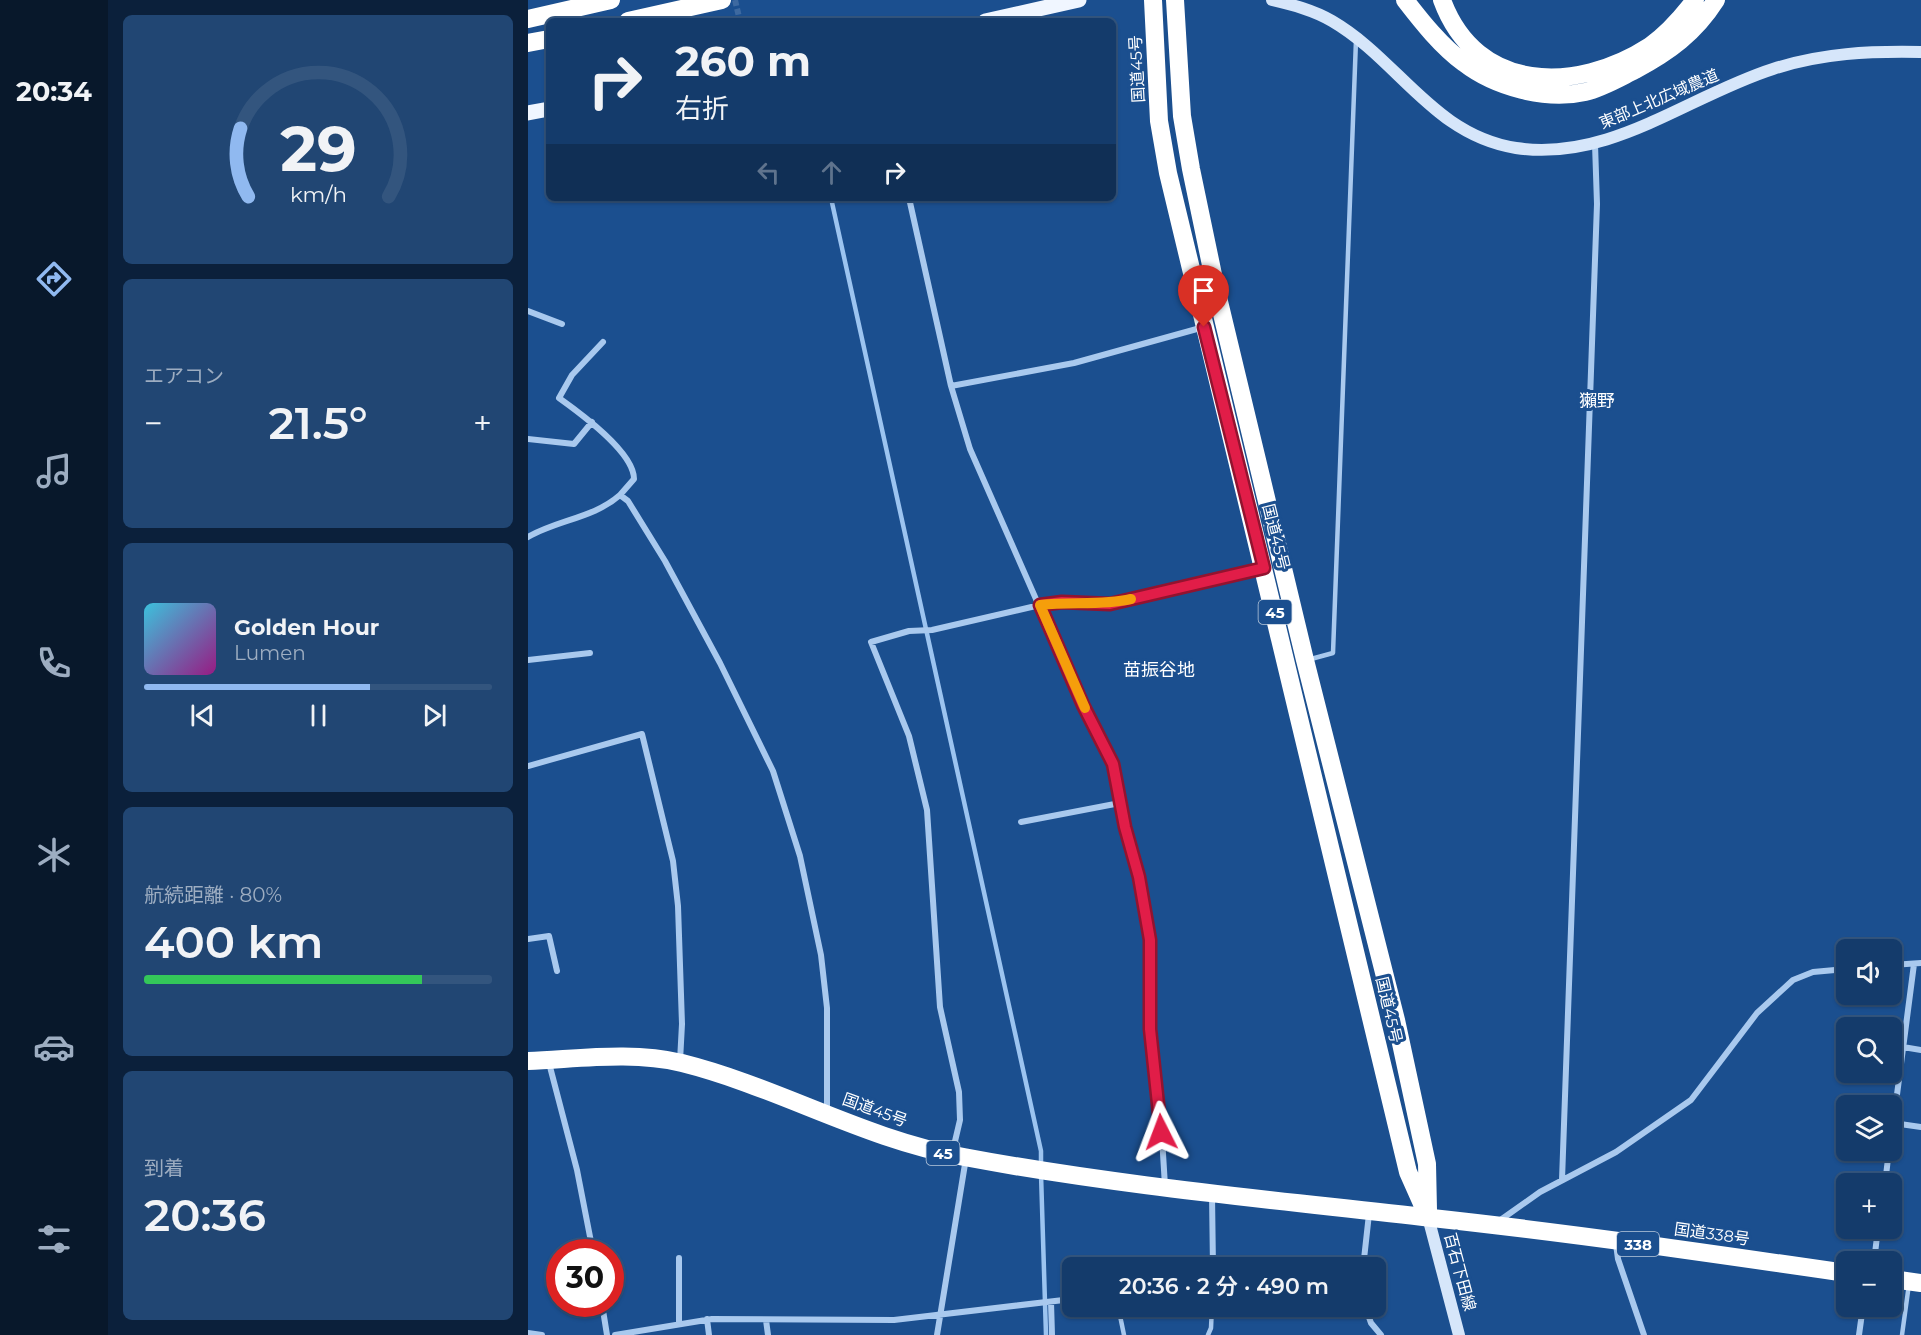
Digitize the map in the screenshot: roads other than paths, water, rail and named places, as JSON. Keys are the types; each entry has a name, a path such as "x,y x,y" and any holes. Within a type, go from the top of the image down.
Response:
{"highway":[{"path":"528,19 611,0"},
{"path":"641,18 722,0"},
{"name":"国道45号","path":"1153,0 1159,120 1168,173 1408,1172 1428,1217"},
{"name":"国道45号","path":"1175,0 1182,116 1191,169 1216,289 1395,1020 1427,1164 1428,1217"},
{"path":"1405,0 1430,31 1464,64 1503,84 1542,94 1584,92 1650,62 1680,44 1706,16 1716,0"},
{"path":"1442,0 1448,17 1470,48 1499,67 1536,78 1576,77 1611,66 1650,46 1679,20 1695,0"},
{"path":"528,43 546,40"},
{"name":"国道45号","path":"528,1061 608,1056 680,1063 754,1086 908,1143 959,1157 1165,1186 1428,1217"},
{"name":"国道338号","path":"1428,1217 1836,1272"}],"main road":[{"path":"998,18 1079,0"},
{"path":"528,113 546,110"}],"street":[{"name":"東部上北広域農道","path":"1272,0 1309,9 1356,38 1438,114 1477,137 1525,148 1553,150 1595,144 1771,69 1816,56 1871,51 1921,52"},
{"path":"1562,1180 1596,228 1595,144"},
{"path":"910,201 951,386 970,449 1083,705 1108,749 1125,827 1139,877 1150,940 1150,1029 1159,1089 1165,1186"},
{"path":"528,311 562,324"},
{"path":"951,386 1074,363 1204,327"},
{"path":"528,537 547,526 578,518 612,502 634,479 634,473 592,422 559,398 572,375 603,342"},
{"path":"528,439 574,444 592,422"},
{"path":"620,495 627,501 665,561 726,673 773,771 800,856 821,955 827,1008 826,1113"},
{"path":"937,1335 959,1157 959,1092 940,1007 927,810 909,736 871,642 909,631 932,630 1040,605 1062,602 1110,604 1264,568"},
{"path":"528,660 590,653"},
{"path":"528,766 642,734 673,861 678,918 682,1024 680,1063"},
{"path":"1021,822 1120,803"},
{"path":"528,939 549,936 557,971"},
{"path":"1897,1095 1918,963 1902,964"},
{"path":"1494,1225 1518,1206 1616,1152 1691,1100 1757,1013 1793,980 1813,972 1836,970"},
{"path":"1903,1047 1921,1050"},
{"path":"548,1061 577,1170 590,1239"},
{"path":"1902,1124 1921,1127"},
{"path":"1212,1192 1213,1257"},
{"path":"1364,1257 1369,1211"},
{"name":"百石下田線","path":"1428,1217 1459,1335"},
{"path":"1616,1241 1618,1259 1644,1335"},
{"path":"679,1258 679,1323"},
{"path":"615,1335 707,1319 894,1320 1062,1300"},
{"path":"1051,1302 1053,1335"},
{"path":"604,1317 607,1335"},
{"path":"1369,1317 1381,1335"},
{"path":"1859,1335 1861,1317"},
{"path":"707,1319 709,1335"},
{"path":"766,1320 768,1335"},
{"path":"528,1333 542,1335"}],"lane":[{"path":"1305,660 1333,653 1356,38"},
{"path":"1902,1335 1907,1281"},
{"path":"1120,1317 1124,1335"},
{"path":"1208,1335 1212,1317"}],"waterway":[{"path":"832,201 1041,1151 1041,1165"},
{"path":"1041,1174 1046,1335"}],"tunnel":[{"path":"735,0 739,18"}],"district":[{"name":"獺野","path":"1597,401"},
{"name":"苗振谷地","path":"1159,670"}]}
